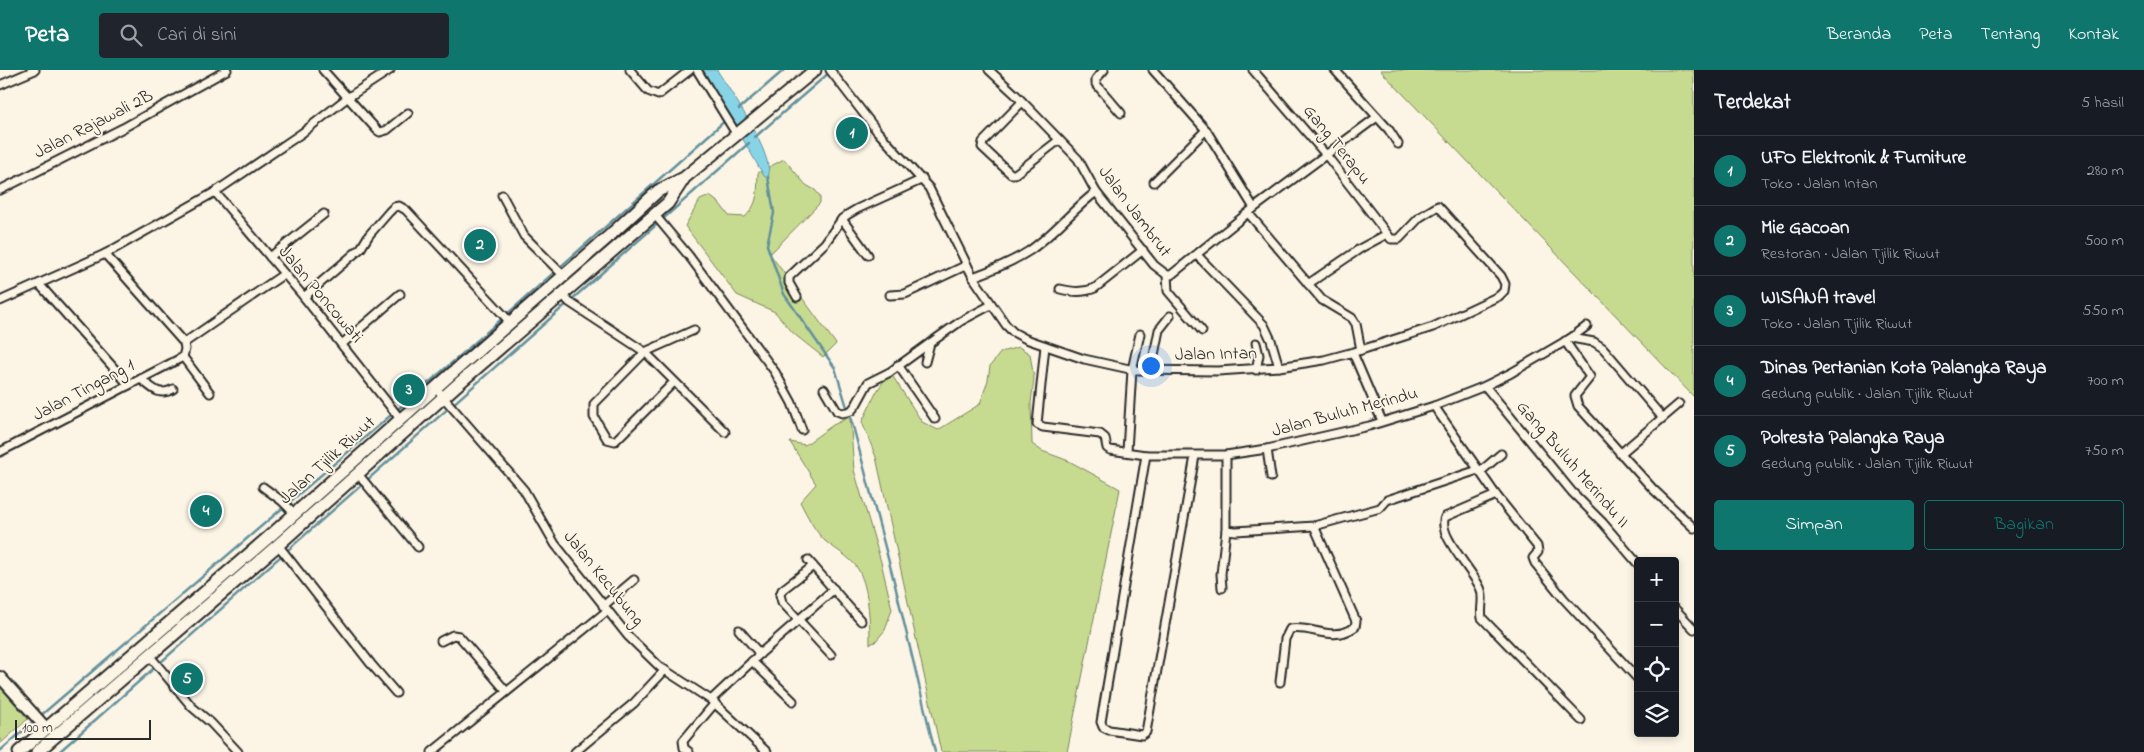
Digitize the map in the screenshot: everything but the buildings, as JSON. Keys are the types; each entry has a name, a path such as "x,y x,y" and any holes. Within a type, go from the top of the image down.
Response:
{"highway":[{"name":"Jalan Tjilik Riwut","path":"40,751 295,514 658,191 684,178 815,70"},
{"name":"Jalan Tjilik Riwut","path":"19,752 46,728 145,654 278,545 668,203 684,178"}],"main road":[{"path":"0,677 46,728"}],"street":[{"path":"0,85 35,70"},
{"name":"Jalan Rajawali 2B","path":"0,190 123,128 227,70"},
{"path":"323,70 374,128 380,132 387,130 408,113"},
{"path":"630,70 648,92 658,95 690,70"},
{"path":"697,70 738,134"},
{"name":"Jalan Intan","path":"830,70 877,131 923,179 944,216 973,277 991,305 1013,332 1045,346 1084,359 1132,370 1256,370 1279,367 1361,350 1433,327 1499,296 1504,291 1505,284 1501,276 1438,206 1420,217 1398,239 1393,241"},
{"name":"Jalan Jambrut","path":"989,70 1078,160 1096,192 1154,265 1167,276 1197,255 1254,208 1377,118"},
{"path":"1104,70 1096,79 1096,84 1121,113"},
{"path":"1154,70 1206,130 1254,208"},
{"name":"Gang Terapu","path":"1253,70 1327,156 1393,241"},
{"path":"1335,70 1398,144"},
{"path":"0,302 105,254 215,192 302,133 386,71"},
{"path":"1022,102 983,142 982,147 1011,174 1015,174 1059,140"},
{"path":"1154,182 1206,130"},
{"path":"797,297 789,284 789,277 825,243 842,219 857,209 923,179"},
{"name":"Jalan Poncowati","path":"215,192 304,297 401,420"},
{"path":"973,277 1029,251 1053,232 1075,208 1096,192"},
{"path":"502,195 524,236 564,276"},
{"path":"304,297 358,252 389,212 394,207 399,206 406,210 510,322"},
{"path":"270,258 324,214"},
{"path":"654,214 689,256 775,372 792,403 802,430"},
{"path":"1248,214 1322,300 1352,318 1356,324 1361,350"},
{"path":"842,219 868,255"},
{"path":"1308,284 1361,248 1388,234"},
{"path":"1060,289 1080,292 1094,288 1143,250"},
{"path":"105,254 184,343 183,357 210,393"},
{"path":"1197,255 1264,325 1271,340 1279,367"},
{"path":"890,295 905,294 967,264"},
{"path":"184,343 284,274"},
{"path":"1167,276 1168,290 1202,331"},
{"path":"39,284 129,385"},
{"path":"342,344 400,294"},
{"path":"562,294 569,302 645,352 725,432"},
{"path":"824,389 837,411 849,411 856,405 868,383 898,365 961,321 991,305"},
{"path":"1151,370 1158,330 1170,316"},
{"name":"Jalan Buluh Merindu","path":"1045,346 1037,424 1043,427 1100,434 1105,438 1107,448 1146,455 1226,455 1267,449 1369,426 1434,406 1485,386 1511,373 1568,340 1588,326"},
{"path":"674,382 615,441 611,442 607,439 594,417 594,404 645,352 694,330"},
{"path":"1127,451 1132,370 1140,334"},
{"path":"1568,340 1594,342 1603,348 1662,417"},
{"path":"1568,340 1590,378 1575,396 1575,400 1620,454 1694,528"},
{"path":"925,362 930,342"},
{"path":"1256,343 1259,355 1256,370"},
{"path":"1353,352 1382,421"},
{"name":"Jalan Tingang 1","path":"0,452 183,357"},
{"path":"898,365 935,419"},
{"path":"141,379 160,393 166,393 173,389"},
{"name":"Gang Buluh Merindu II","path":"1485,386 1572,492 1603,523 1634,559"},
{"name":"Jalan Kecubung","path":"436,388 524,490 555,544 636,644 665,670 713,702 767,752"},
{"path":"1620,454 1679,404"},
{"path":"1434,406 1496,495 1538,546 1538,552 1533,558 1535,563 1564,599 1634,675"},
{"path":"1267,449 1271,477"},
{"path":"1226,530 1248,531 1314,526 1380,508 1387,500 1479,471 1501,454"},
{"path":"1146,455 1101,722 1103,727 1109,730 1142,735 1146,732 1195,456"},
{"path":"1222,588 1221,574 1226,530 1226,455"},
{"path":"358,474 418,547"},
{"path":"262,487 282,501 295,514"},
{"path":"1496,495 1445,517 1443,523 1447,536 1480,590 1482,618 1581,720"},
{"path":"1280,682 1285,639 1290,629 1322,634 1350,631 1355,627 1356,620 1314,526"},
{"path":"278,545 396,693"},
{"path":"808,560 861,621"},
{"path":"813,566 782,590 780,595 782,602 831,655"},
{"path":"432,752 605,608 634,580"},
{"path":"689,752 684,748 683,742 713,702 752,661 834,590"},
{"path":"1679,613 1694,629"},
{"path":"739,630 760,654"},
{"path":"441,641 453,635 459,636 506,691"},
{"path":"145,654 192,707 211,723 238,752"},
{"path":"752,661 793,701"},
{"path":"574,752 634,703 665,670"}],"green space":[{"path":"1380,70 1694,70 1694,397"},
{"path":"784,159 806,185 815,190 820,196 820,203 770,254 836,344 823,357 794,334 775,312 737,295 685,226 700,200 710,196 720,204 729,216 745,217 755,202 758,173"},
{"path":"1019,347 1030,354 1034,379 1031,403 1032,444 1042,451 1069,461 1120,489 1067,752 941,752 876,457 862,422 877,391 890,372 922,422 938,430 980,404 988,380 990,366 1001,352"},
{"path":"850,417 854,470 881,562 892,609 885,630 875,642 870,644 869,618 864,582 855,564 821,537 805,512 800,502 816,484 790,442 805,445 833,425"},
{"path":"0,687 28,719 0,744"}],"water":[{"path":"699,70 717,70 732,93 759,140 769,169 768,179 764,176 729,115"}],"waterway":[{"path":"739,109 784,70"},
{"path":"755,137 830,72"},
{"path":"39,717 461,355 727,119"},
{"path":"59,752 749,143"},
{"path":"768,177 774,213 767,245 784,294 835,368 854,430 894,581 935,752"},
{"path":"0,751 34,721"}],"place":[{"name":"UFO Elektronik & Furniture","path":"852,133"},
{"name":"Mie Gacoan","path":"480,245"},
{"name":"WISANA travel","path":"409,390"},
{"name":"Dinas Pertanian Kota Palangka Raya","path":"206,511"},
{"name":"Polresta Palangka Raya","path":"187,679"}]}
